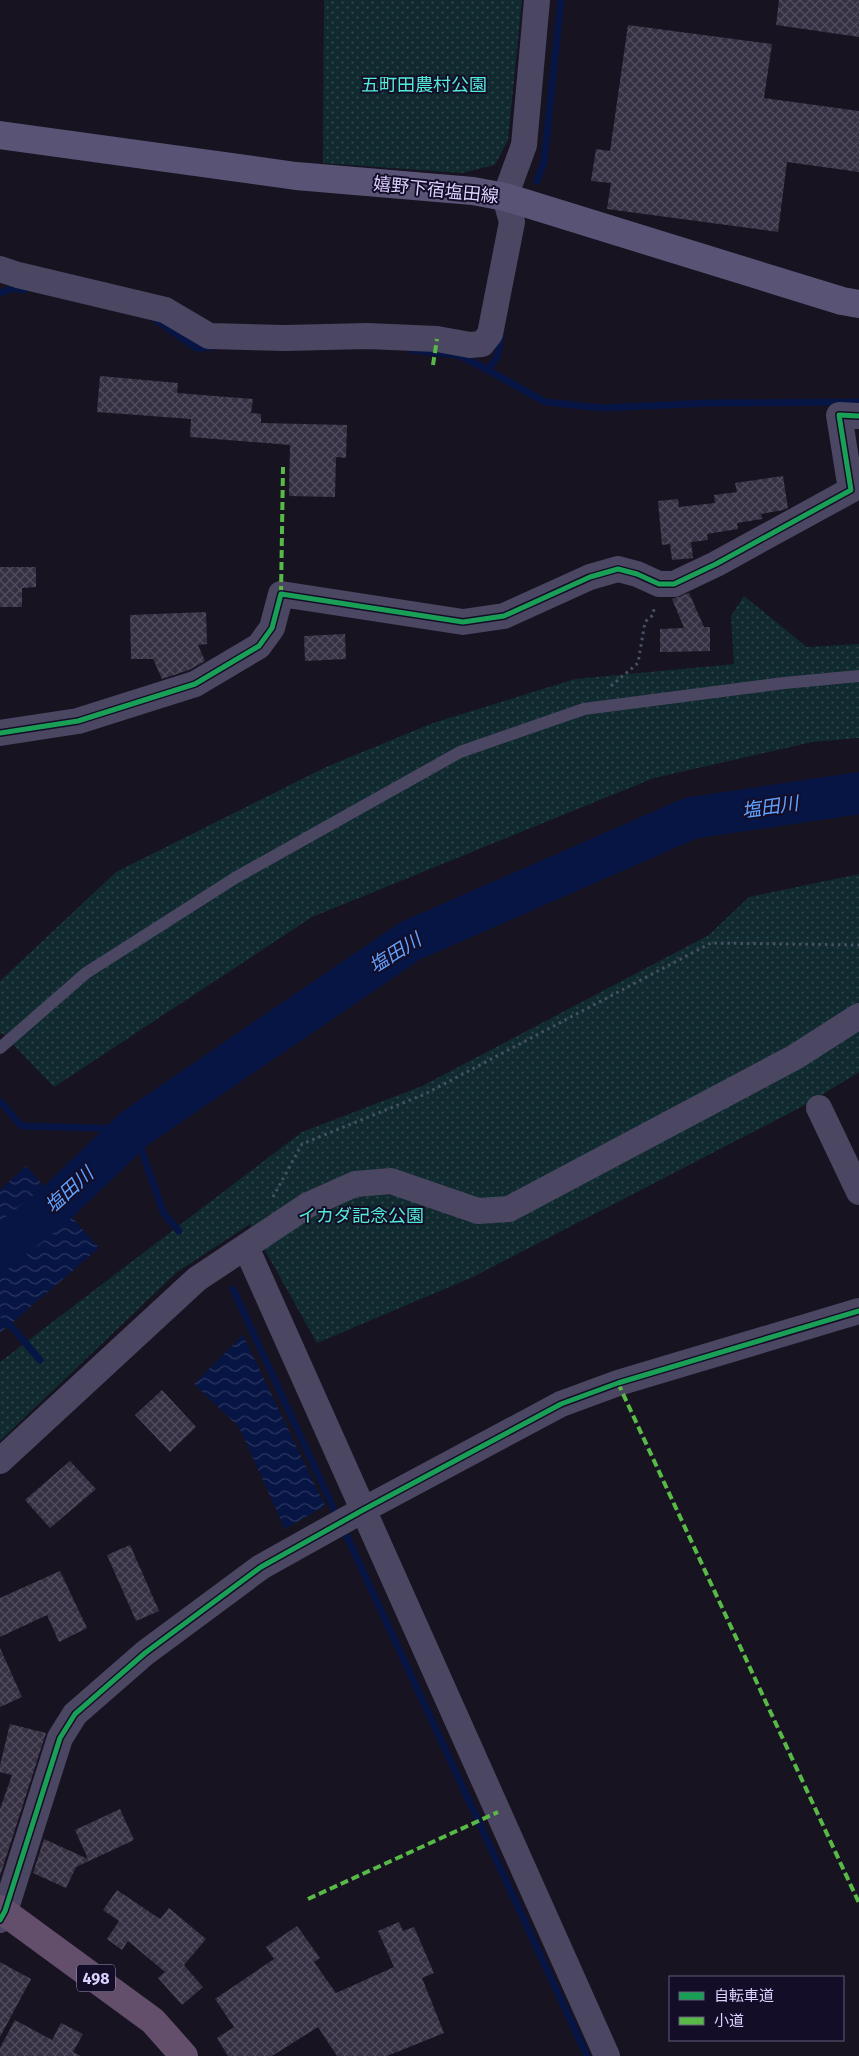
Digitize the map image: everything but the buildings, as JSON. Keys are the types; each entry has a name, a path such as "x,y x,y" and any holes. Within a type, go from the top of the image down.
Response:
{"highway":[{"name":"498","path":"2,1914 153,2021 184,2056"}],"main road":[{"name":"嬉野下宿塩田線","path":"0,135 296,176 473,191 505,197 842,301 859,304"}],"street":[{"path":"0,269 165,310 209,336 285,338 367,336 438,339 470,345 482,344 490,334 512,222 505,197 524,145 537,0"},
{"path":"0,734 78,721 195,684 259,646 272,628 281,594 464,622 504,616 590,577 618,569 637,574 659,584 674,584 716,564 851,490 839,416 859,416"},
{"path":"0,1461 197,1279 308,1205 355,1184 391,1181 478,1211 509,1209 795,1057 859,1016"},
{"path":"819,1108 859,1192"},
{"path":"246,1247 349,1518 606,2056"},
{"path":"2,1914 60,1738 75,1714 145,1653 261,1567 561,1404 618,1383 859,1311"}],"lane":[{"path":"0,1048 86,973 235,878 460,752 584,709 784,683 859,676"}],"path":[{"path":"584,709 638,663 645,622 653,615 659,584"},
{"path":"269,1204 302,1144 425,1094 711,943 859,945"}],"green space":[{"name":"五町田農村公園","path":"324,0 522,0 508,140 495,165 462,173 323,163"},
{"path":"744,596 807,647 859,644 859,738 812,742 654,778 312,917 54,1087 2,1033 0,1034 0,981 116,872 326,767 433,723 575,679 734,664 731,616"},
{"name":"イカダ記念公園","path":"859,874 859,1072 807,1104 473,1277 317,1343 250,1224 176,1273 0,1441 0,1362 302,1132 422,1086 709,935 749,897"}],"water":[{"path":"26,1166 99,1248 0,1333 0,1190"},
{"path":"243,1335 325,1506 285,1529 239,1427 194,1384"}],"waterway":[{"path":"537,181 544,162 561,0"},
{"path":"0,293 14,288 24,290"},
{"path":"152,317 196,348 212,347"},
{"path":"488,370 497,357 501,336"},
{"path":"412,350 458,355 545,402 602,408 710,403 859,402"},
{"name":"塩田川","path":"0,1249 58,1202 134,1129 410,941 691,818 859,793"},
{"path":"1,1102 21,1126 134,1129 164,1214 179,1231"},
{"path":"233,1289 338,1518"},
{"path":"0,1321 11,1326 40,1360"},
{"path":"343,1528 587,2056"}],"marked path":[{"path":"433,365 437,339"},
{"path":"281,594 283,467"},
{"path":"618,1383 859,1903"},
{"path":"308,1899 498,1812"}],"cycle path":[{"path":"0,733 78,721 195,684 259,646 272,628 281,594 463,622 504,616 590,577 618,569 637,574 659,584 674,584 716,564 851,490 839,415 859,416"},
{"path":"0,1920 5,1911 60,1738 75,1714 145,1653 261,1567 561,1404 618,1383 859,1311"}]}
